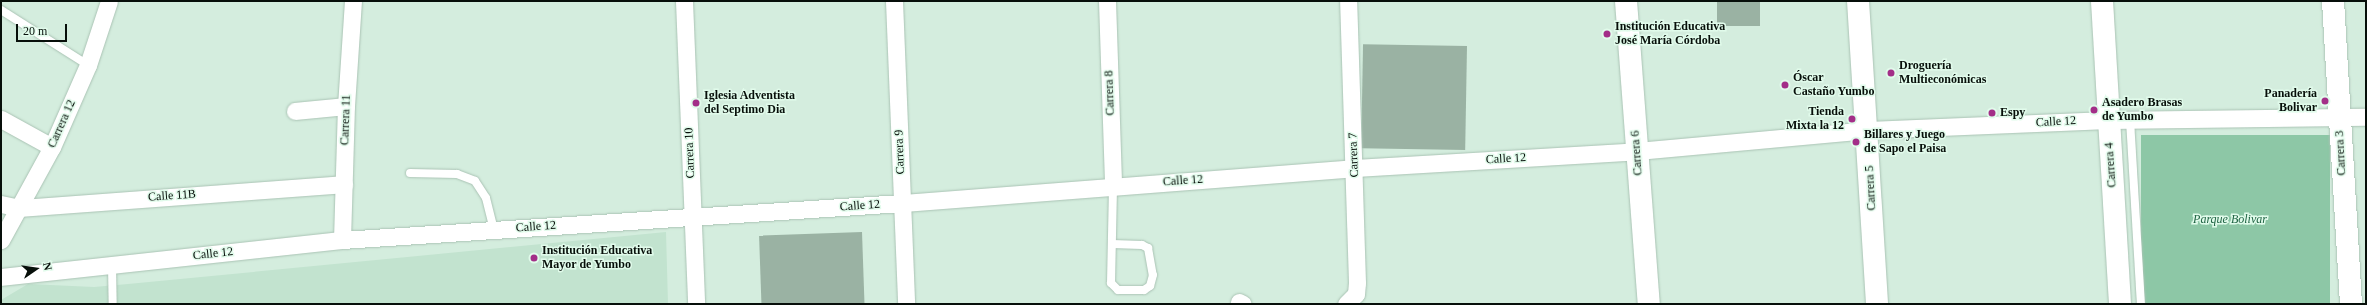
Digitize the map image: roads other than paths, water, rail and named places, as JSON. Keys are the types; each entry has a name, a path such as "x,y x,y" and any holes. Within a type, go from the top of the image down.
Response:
{"street":[{"name":"Carrera 12","path":"1,240 20,208 52,147 88,65 109,1"},
{"name":"Carrera 11","path":"342,240 346,106 353,1"},
{"name":"Carrera 10","path":"684,1 696,304"},
{"name":"Carrera 9","path":"894,1 906,304"},
{"name":"Carrera 8","path":"1108,1 1113,186"},
{"name":"Carrera 7","path":"1346,304 1356,294 1357,283 1355,168 1348,1"},
{"name":"Carrera 6","path":"1626,1 1649,304"},
{"name":"Carrera 5","path":"1858,1 1868,130 1878,304"},
{"name":"Carrera 4","path":"2102,1 2120,304"},
{"name":"Carrera 3","path":"2333,1 2350,304"},
{"path":"295,111 346,106"},
{"name":"Calle 12","path":"1,277 342,240 902,203 1355,168 1637,151 1868,130 2108,120 2366,117"},
{"path":"1,119 52,147"},
{"name":"Calle 11B","path":"1,204 20,208 344,184"}],"lane":[{"path":"1,10 88,65"},
{"path":"2130,120 2141,304"},
{"path":"410,173 457,174 475,181 486,198 494,230"},
{"path":"1112,244 1142,245 1148,248 1153,276 1150,286 1144,290 1113,288 1112,244 1113,186"},
{"path":"112,265 113,304"}],"place":[{"name":"Institución Educativa José María Córdoba","path":"1607,34"},
{"name":"Droguería Multieconómicas","path":"1891,73"},
{"name":"Óscar Castaño Yumbo","path":"1785,85"},
{"name":"Panadería Bolivar","path":"2325,101"},
{"name":"Iglesia Adventista del Septimo Dia","path":"696,103"},
{"name":"Asadero Brasas de Yumbo","path":"2094,110"},
{"name":"Espy","path":"1992,113"},
{"name":"Tienda Mixta la 12","path":"1852,119"},
{"name":"Billares y Juego de Sapo el Paisa","path":"1856,142"},
{"name":"Institución Educativa Mayor de Yumbo","path":"534,258"}],"park label":[{"name":"Parque Bolivar","path":"2230,220"}]}
